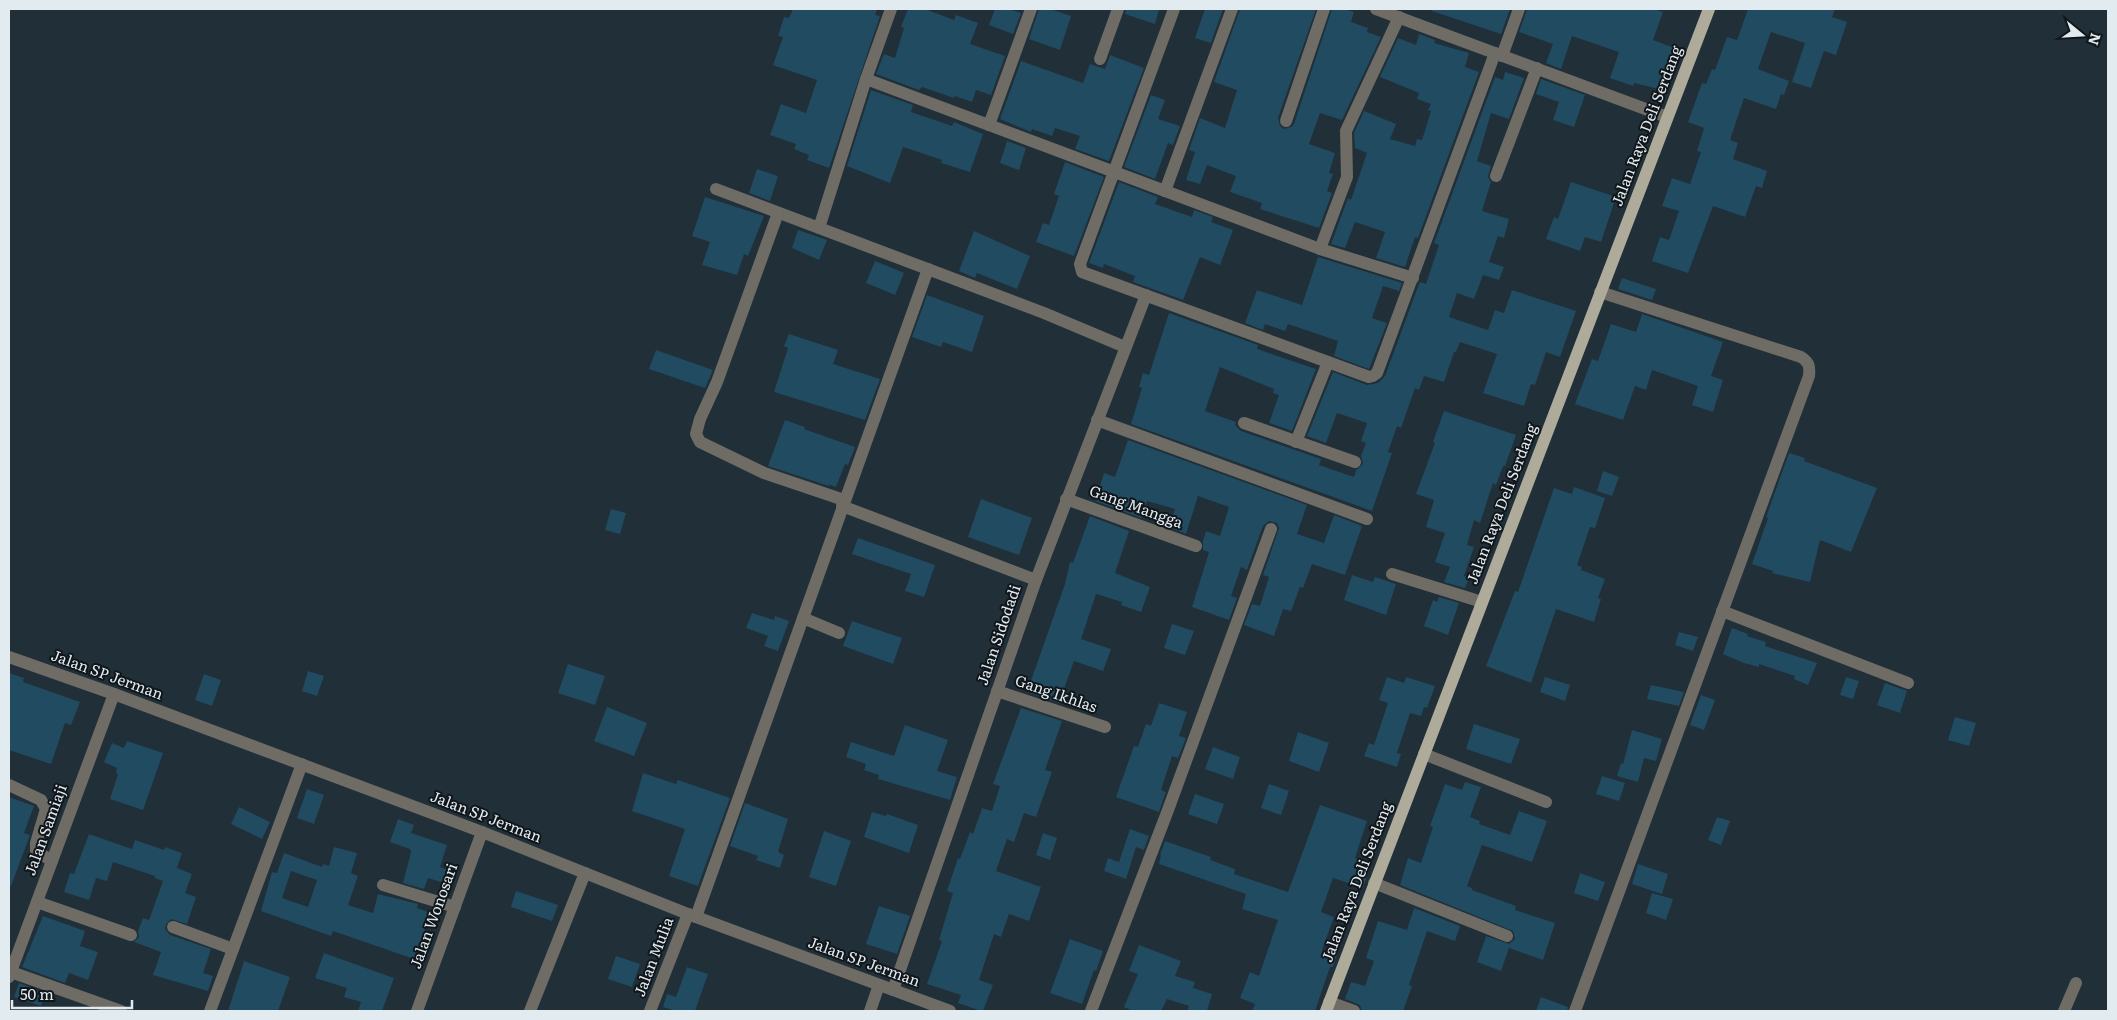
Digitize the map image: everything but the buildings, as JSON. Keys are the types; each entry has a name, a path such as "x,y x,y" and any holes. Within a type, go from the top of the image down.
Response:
{"main road":[{"name":"Jalan Raya Deli Serdang","path":"1327,1007 1709,9"}],"street":[{"path":"819,228 866,79 891,9"},
{"path":"990,125 1031,9"},
{"path":"1100,59 1118,9"},
{"path":"1174,9 1080,268 1086,275 1146,295 1369,377 1377,373 1498,54 1519,9"},
{"path":"1165,191 1232,9"},
{"path":"1286,121 1324,9"},
{"path":"1378,9 1667,117"},
{"path":"1320,249 1347,177 1346,131 1399,18"},
{"path":"1496,176 1537,68"},
{"path":"866,79 1320,249 1413,278"},
{"path":"716,189 1044,313 1125,347"},
{"path":"778,213 717,382 700,419 696,434 700,442 764,473 1036,580"},
{"name":"Jalan Mulia","path":"650,1011 692,916 803,618 928,269"},
{"path":"1575,1011 1809,376 1807,361 1801,356 1600,292"},
{"name":"Jalan Sidodadi","path":"893,990 1036,580 1146,295"},
{"path":"1296,442 1328,362"},
{"path":"1097,420 1367,519"},
{"path":"1244,423 1355,462"},
{"name":"Gang Mangga","path":"1066,499 1196,546"},
{"path":"1090,1011 1168,810 1271,529"},
{"path":"1392,574 1482,602"},
{"path":"1722,611 1908,683"},
{"path":"803,618 839,633"},
{"name":"Jalan SP Jerman","path":"9,657 302,764 482,832 692,916 950,1011"},
{"name":"Gang Ikhlas","path":"997,691 1105,728"},
{"name":"Jalan Samiaji","path":"10,974 114,694"},
{"path":"1424,754 1546,802"},
{"path":"210,1011 302,764"},
{"path":"9,785 41,800 46,810 36,843 36,851 52,861"},
{"name":"Jalan Wonosari","path":"417,1011 482,832"},
{"path":"530,1011 585,873"},
{"path":"1374,883 1506,936"},
{"path":"383,885 455,907"},
{"path":"37,902 131,935"},
{"path":"173,927 233,950"},
{"path":"10,974 121,1011"},
{"path":"2064,1011 2076,983"},
{"path":"870,1011 879,985"},
{"path":"1327,1007 1354,1011"}]}
